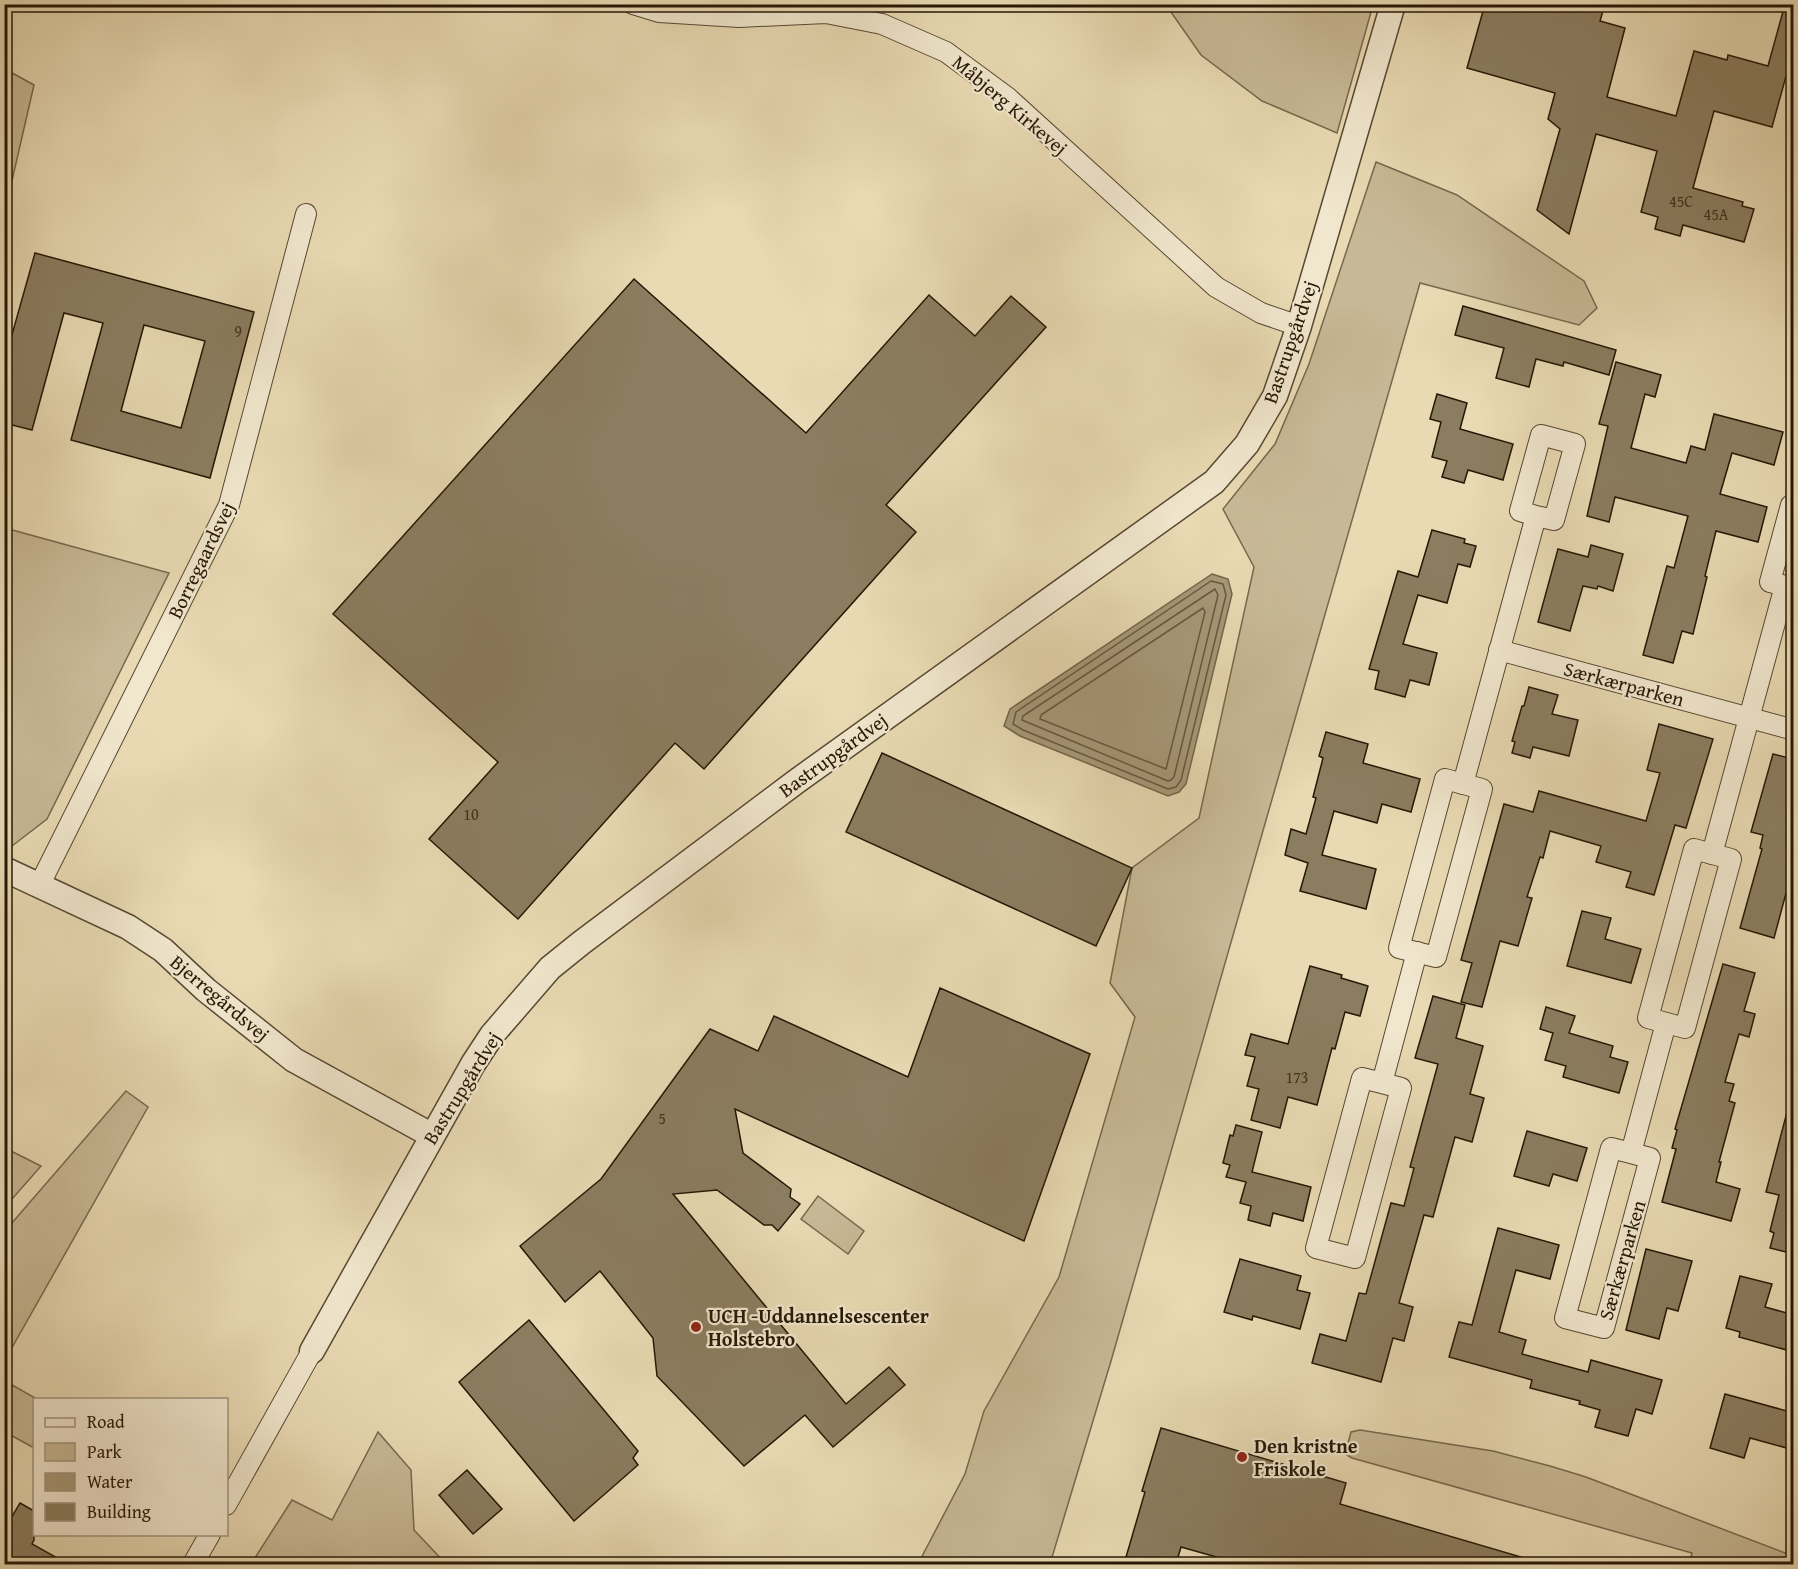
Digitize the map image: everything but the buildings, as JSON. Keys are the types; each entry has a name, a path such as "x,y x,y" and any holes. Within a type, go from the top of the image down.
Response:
{"street":[{"name":"Måbjerg Kirkevej","path":"633,4 659,12 740,17 826,13 882,24 946,52 1007,97 1216,287 1261,313 1299,326"},
{"name":"Bastrupgårdvej","path":"228,1501 431,1135 473,1064 492,1035 550,968 797,781 1214,482 1247,444 1275,396 1299,326 1393,4"},
{"name":"Borregaardsvej","path":"40,885 229,505 306,214"},
{"path":"1712,854 1749,718 1789,587 1770,582 1791,505 1794,506"},
{"path":"1462,783 1536,516"},
{"name":"Særkærparken","path":"1499,650 1794,730"},
{"path":"1445,779 1462,783 1482,789 1436,957 1399,948 1445,779"},
{"path":"1694,849 1712,854 1731,859 1685,1028 1648,1018 1694,849"},
{"name":"Bjerregårdsvej","path":"4,869 128,927 163,950 206,990 294,1060 431,1135"},
{"path":"1382,1083 1417,952"},
{"path":"1631,1153 1666,1023"},
{"path":"1362,1078 1382,1083 1401,1088 1355,1258 1316,1248 1362,1078"},
{"name":"Særkærparken","path":"1611,1148 1631,1153 1650,1158 1604,1328 1565,1318 1611,1148"},
{"path":"193,1564 209,1536"}],"green space":[{"path":"1166,5 1373,5 1337,133 1262,101 1201,55"},
{"path":"5,69 34,85 5,211"},
{"path":"1376,162 1457,195 1584,281 1597,308 1579,325 1420,283 1111,1361 1050,1564 918,1564 965,1474 984,1411 1059,1277 1135,1017 1110,983 1132,868 1199,818 1254,567 1223,509 1275,444 1309,364"},
{"path":"5,528 169,573 47,819 12,846 4,843"},
{"path":"126,1091 148,1107 5,1360 5,1231"},
{"path":"5,1148 41,1166 5,1207"},
{"path":"818,1196 864,1231 848,1254 801,1219"},
{"path":"5,1381 35,1398 33,1398 33,1447 5,1432"},
{"path":"1360,1430 1493,1451 1586,1477 1793,1556 1793,1564 1689,1564 1692,1553 1352,1458 1345,1454 1351,1432"},
{"path":"378,1432 411,1470 414,1530 446,1564 251,1564 292,1500 332,1520"}],"water":[{"path":"1212,574 1228,579 1232,594 1186,784 1179,792 1168,796 1020,736 1004,726 1010,709"}],"place":[{"name":"UCH -Uddannelsescenter Holstebro","path":"696,1327"},
{"name":"Den kristne Friskole","path":"1242,1457"}]}
